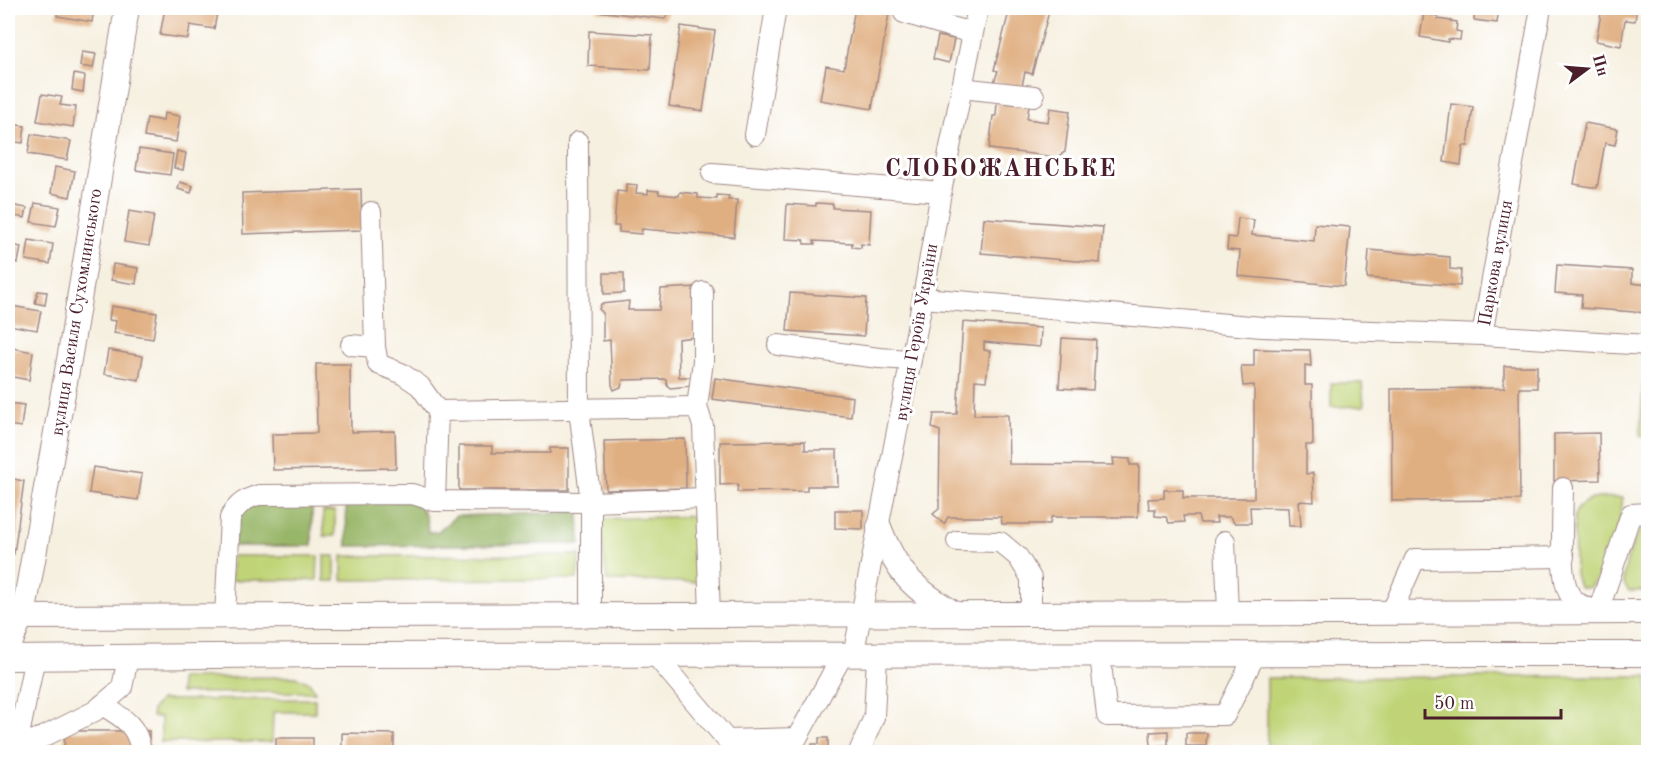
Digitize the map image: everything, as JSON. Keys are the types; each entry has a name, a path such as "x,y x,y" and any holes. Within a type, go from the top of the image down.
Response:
{"main road":[{"name":"вулиця Василя Сухомлинського","path":"15,616 68,365 127,8"},
{"path":"879,527 889,554 903,575 927,597 955,614"},
{"path":"15,616 1648,612"},
{"path":"8,656 1648,654"}],"street":[{"path":"755,135 777,8"},
{"name":"вулиця Героїв України","path":"857,656 861,614 978,8"},
{"name":"Паркова вулиця","path":"1482,335 1540,8"},
{"path":"904,13 961,30 972,30"},
{"path":"961,88 1034,96"},
{"path":"578,142 579,410 591,502 591,614"},
{"path":"712,173 941,192"},
{"path":"371,212 375,347 378,364 400,373 420,387 438,411 435,501"},
{"path":"704,292 703,361 697,407 703,426 710,614"},
{"path":"923,298 1262,327 1482,335 1648,345"},
{"path":"351,345 375,347"},
{"path":"778,345 911,360"},
{"path":"438,411 697,407"},
{"path":"1563,488 1564,581 1571,597 1581,605 1598,612 1631,514 1648,513"},
{"path":"225,615 230,518 234,509 248,498 259,495 412,494 435,501 591,502 706,498"},
{"path":"957,541 1000,542 1018,557 1031,578 1031,613"},
{"path":"1225,541 1228,612"},
{"path":"1392,611 1415,559 1564,557"},
{"path":"8,656 15,616"},
{"path":"1100,655 1107,716 1225,714 1255,655"},
{"path":"656,656 727,740 797,738 857,656"},
{"path":"857,656 874,717 859,753"},
{"path":"12,748 35,657"},
{"path":"12,748 43,737 95,711 122,688 128,657"},
{"path":"102,705 126,720 140,738 141,753"}],"green space":[{"path":"1331,383 1362,383 1364,406 1331,407"},
{"path":"1643,384 1648,384 1648,437 1640,436"},
{"path":"1623,497 1613,546 1608,559 1596,580 1588,588 1579,587 1575,574 1574,518 1577,510 1586,501 1593,499"},
{"path":"346,501 409,501 424,513 428,532 437,532 456,516 579,512 580,544 347,546"},
{"path":"312,502 312,546 233,546 240,512 258,503"},
{"path":"323,511 335,511 335,536 324,536"},
{"path":"700,516 702,582 607,581 599,519"},
{"path":"1648,520 1648,591 1629,591 1624,583 1628,559 1639,531"},
{"path":"580,555 577,579 342,580 342,556"},
{"path":"232,556 318,556 317,580 232,580"},
{"path":"324,556 335,556 335,581 324,581"},
{"path":"1648,676 1648,752 1267,752 1267,678"},
{"path":"297,677 310,683 315,692 180,693 180,678"},
{"path":"315,699 315,712 273,712 272,742 161,742 161,717 152,717 152,710 160,700"}],"building":[{"path":"58,8 94,8 92,22 57,16"},
{"path":"165,8 218,8 214,29 190,25 188,39 160,35"},
{"path":"598,8 670,8 665,19 597,11"},
{"path":"855,8 890,8 872,109 820,100 826,66 844,69"},
{"path":"937,8 951,8 949,19 935,15"},
{"path":"1010,8 1050,8 1032,74 1025,72 1021,90 994,82 998,71 994,70"},
{"path":"1475,8 1499,8 1497,23 1474,20"},
{"path":"1602,8 1637,8 1635,21 1625,20 1621,46 1596,41"},
{"path":"1424,13 1438,16 1438,19 1457,22 1456,31 1461,32 1460,40 1448,39 1448,42 1420,37"},
{"path":"681,26 715,31 703,111 669,106"},
{"path":"589,31 652,35 650,70 588,66"},
{"path":"938,36 954,39 949,63 933,59"},
{"path":"82,52 96,54 93,68 80,66"},
{"path":"74,74 85,76 83,92 72,90"},
{"path":"42,94 62,97 60,105 76,107 73,127 37,121"},
{"path":"997,102 1029,106 1027,119 1048,122 1050,108 1070,111 1065,152 1057,157 989,149"},
{"path":"1451,104 1473,107 1468,146 1463,146 1461,165 1444,162"},
{"path":"164,113 180,116 176,142 144,137 147,118 163,121"},
{"path":"1585,123 1618,129 1615,145 1605,143 1597,188 1574,184"},
{"path":"8,124 25,126 23,143 8,141"},
{"path":"31,134 71,141 67,160 28,154"},
{"path":"139,149 173,154 170,175 136,170"},
{"path":"177,151 186,153 183,170 174,168"},
{"path":"55,167 75,171 70,197 51,193"},
{"path":"180,182 193,186 191,193 178,189"},
{"path":"626,184 637,185 636,193 648,194 648,190 659,191 659,194 679,196 680,192 698,194 698,198 717,199 717,195 729,196 728,200 737,200 734,237 642,229 641,234 619,232 619,226 614,226 617,191 626,192"},
{"path":"361,189 362,230 243,234 242,193"},
{"path":"35,203 60,207 56,226 31,222"},
{"path":"816,203 833,204 833,208 871,210 869,245 861,244 861,248 852,247 852,243 814,241 815,244 804,244 804,240 785,239 787,204 816,206"},
{"path":"10,205 27,208 25,218 8,215"},
{"path":"129,211 154,215 149,246 124,242"},
{"path":"984,218 1103,227 1100,263 981,253"},
{"path":"1238,218 1254,220 1252,235 1314,241 1315,224 1350,227 1344,286 1238,276 1240,251 1227,250 1228,237 1236,238"},
{"path":"29,240 53,244 50,264 26,260"},
{"path":"8,244 21,247 18,263 8,261"},
{"path":"1369,250 1450,257 1450,269 1461,270 1460,286 1367,278"},
{"path":"113,264 138,268 136,284 111,280"},
{"path":"1557,265 1632,270 1632,283 1648,285 1648,313 1581,308 1582,295 1555,293"},
{"path":"604,273 624,273 624,293 604,294"},
{"path":"698,287 694,337 678,339 679,377 690,377 693,382 690,386 670,388 666,379 623,380 621,387 614,390 610,340 603,341 603,313 599,309 601,304 629,301 628,310 659,310 661,289"},
{"path":"38,291 47,292 45,305 35,303"},
{"path":"790,293 866,298 864,336 787,331"},
{"path":"11,306 41,311 37,330 8,325"},
{"path":"111,306 157,313 153,339 114,333 116,321 109,320"},
{"path":"963,322 1041,328 1040,347 984,342 984,350 990,351 986,381 975,380 974,415 1008,415 1009,464 1114,465 1113,458 1130,459 1130,465 1139,465 1138,517 1051,517 1050,524 1002,524 1001,517 948,517 944,524 933,514 939,509 940,431 932,428 934,414 957,414"},
{"path":"1062,338 1096,340 1093,390 1059,388"},
{"path":"8,347 33,352 29,380 8,376"},
{"path":"1254,349 1310,350 1311,366 1305,365 1305,385 1312,385 1313,445 1306,445 1306,474 1313,473 1314,502 1299,501 1301,526 1289,526 1288,508 1250,507 1251,523 1234,523 1230,517 1216,517 1217,523 1200,523 1198,516 1183,516 1184,522 1169,523 1166,517 1155,516 1155,509 1149,509 1148,499 1164,498 1164,490 1183,490 1183,498 1254,498 1254,385 1243,386 1241,366 1254,366"},
{"path":"108,350 143,356 139,380 104,374"},
{"path":"316,364 350,364 351,432 395,431 396,468 273,470 272,434 317,433"},
{"path":"1504,366 1537,366 1537,388 1519,388 1520,500 1392,501 1391,389 1504,388"},
{"path":"715,378 853,397 851,417 712,399"},
{"path":"8,403 24,405 21,427 8,425"},
{"path":"1599,433 1600,480 1554,481 1554,434"},
{"path":"685,439 686,488 606,490 604,441"},
{"path":"805,441 805,450 837,450 838,486 807,486 807,491 737,492 738,484 720,485 720,442"},
{"path":"459,446 492,446 492,453 550,453 550,448 569,448 569,490 459,490"},
{"path":"93,467 142,474 138,500 89,493"},
{"path":"8,478 24,481 14,554 8,553"},
{"path":"835,510 863,510 863,529 835,528"},
{"path":"65,731 149,731 149,751 64,750"},
{"path":"1168,731 1168,745 1151,746 1150,732"},
{"path":"342,733 394,734 394,752 342,752"},
{"path":"1186,733 1207,733 1206,746 1186,746"},
{"path":"276,738 313,738 313,752 276,752"},
{"path":"819,738 828,738 828,752 812,752 812,744 819,744"},
{"path":"750,740 787,740 787,752 750,752"}],"district":[{"name":"СЛОБОЖАНСЬКЕ","path":"1001,168"}]}
